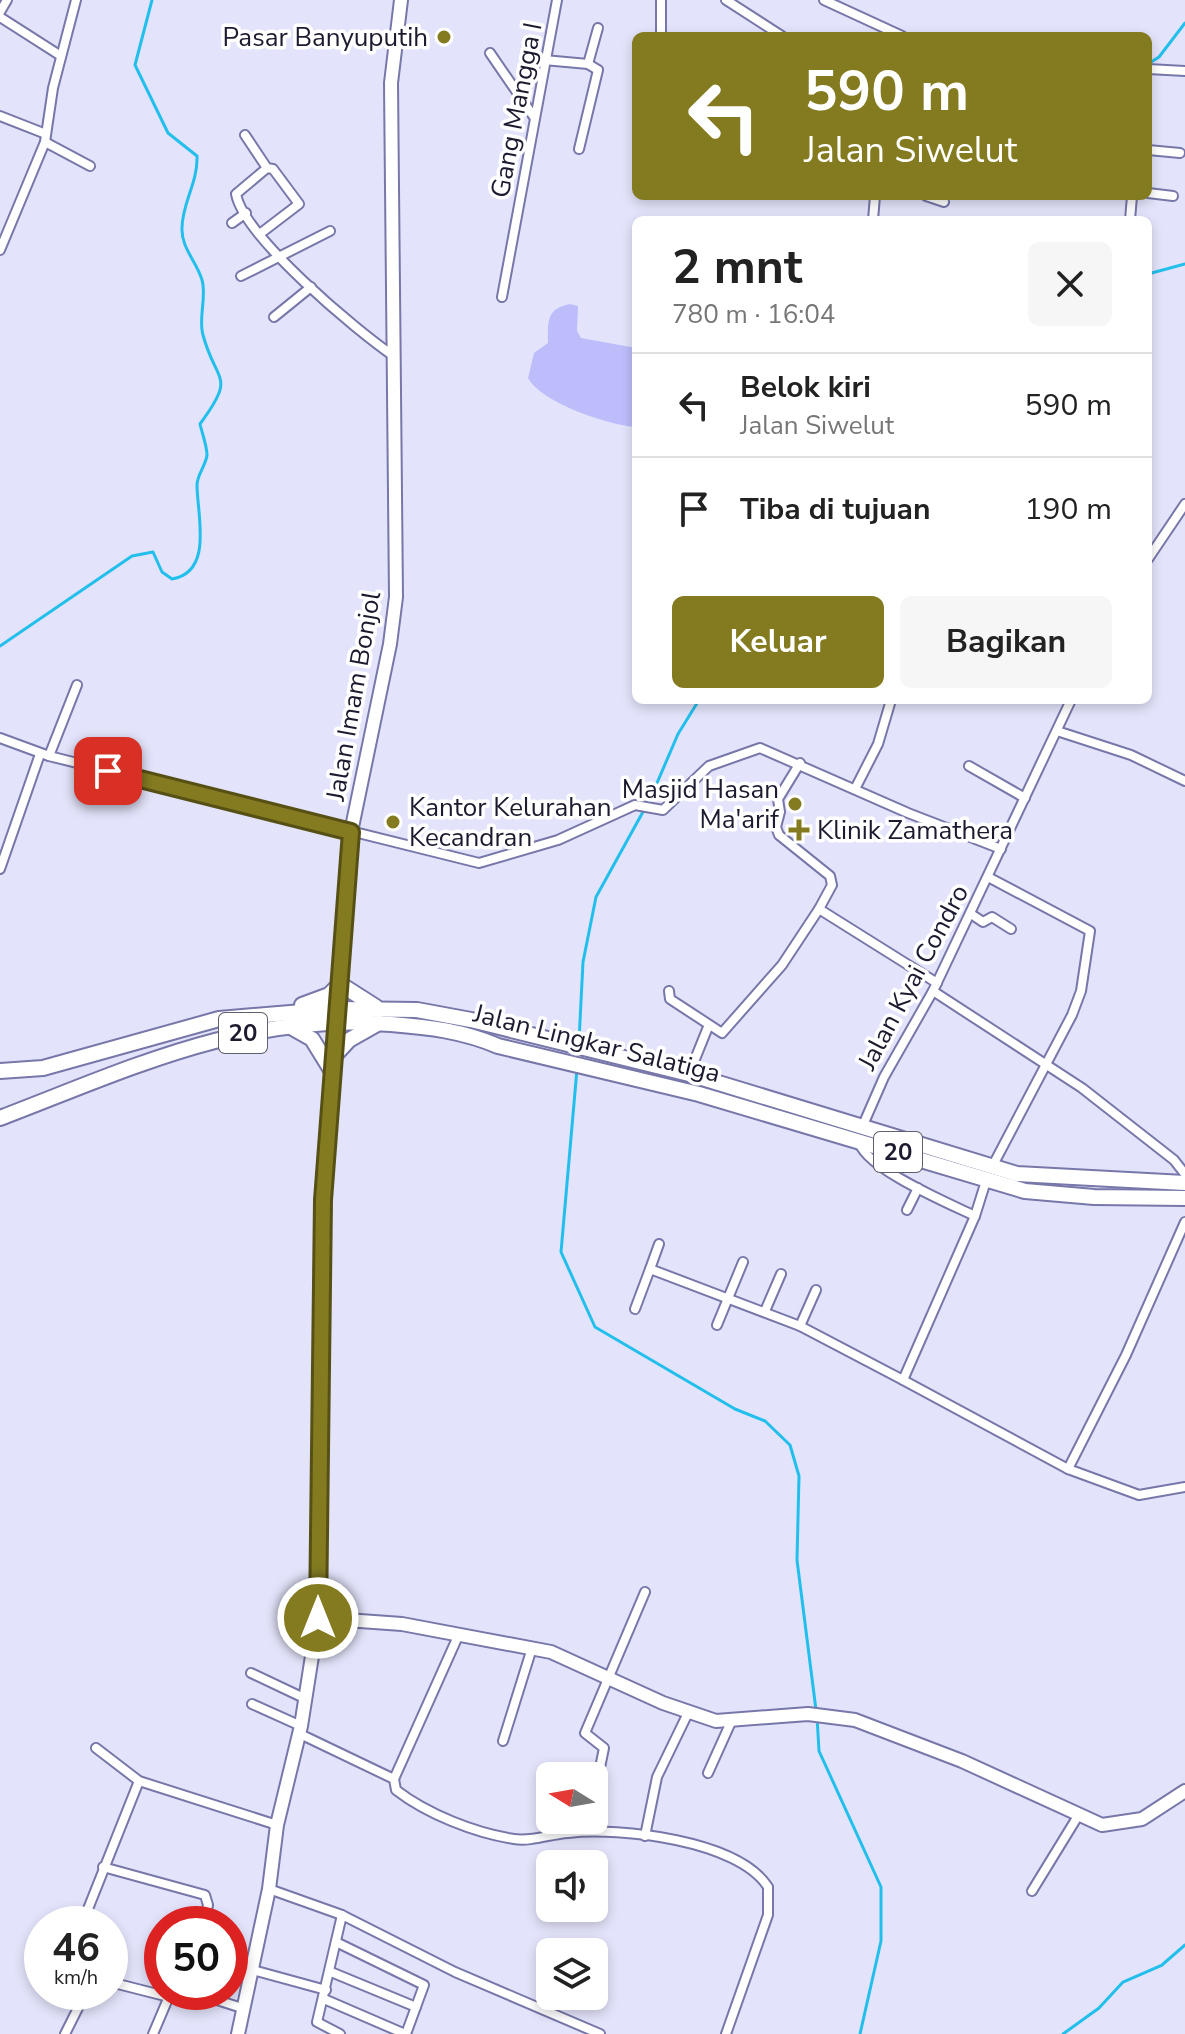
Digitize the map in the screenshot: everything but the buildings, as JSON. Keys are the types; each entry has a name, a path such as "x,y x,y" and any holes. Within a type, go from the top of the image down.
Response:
{"highway":[{"path":"278,1011 317,1001 340,984 381,1017 349,1040 334,1056"},
{"name":"Jalan Lingkar Salatiga","path":"381,1017 417,1010 618,1055 689,1074 989,1174 1067,1196 1185,1198"},
{"name":"Jalan Lingkar Salatiga","path":"0,1071 43,1068 219,1019 278,1011 381,1017 471,1035 498,1046 861,1132"},
{"name":"Jalan Lingkar Salatiga","path":"0,1118 155,1056 225,1036 337,1015"},
{"path":"289,1026 312,1039 333,1073"},
{"name":"Jalan Lingkar Salatiga","path":"989,1174 1185,1183"}],"main road":[{"name":"Jalan Imam Bonjol","path":"248,1998 269,1889 277,1825 306,1699 318,1618 323,1200 337,1015 351,832 390,644 396,597 391,83 401,0"},
{"path":"318,1618 402,1624 532,1648 572,1660 688,1713 731,1722 808,1714 838,1716 962,1761 1038,1793 1078,1816 1102,1825 1129,1822 1157,1811 1185,1791"},
{"name":"Jalan Imam Bonjol","path":"238,2034 246,2010"}],"street":[{"path":"7,0 0,14 61,56"},
{"path":"0,250 46,138 61,56 76,0"},
{"name":"Gang Mangga I","path":"502,297 557,0"},
{"path":"661,0 661,32"},
{"path":"824,0 893,32"},
{"path":"732,1 776,32"},
{"path":"588,64 598,28"},
{"path":"490,53 535,118"},
{"path":"544,60 588,64 598,70 579,149"},
{"path":"1152,71 1185,71"},
{"path":"0,116 46,138 90,166"},
{"path":"245,135 267,168 273,169 299,206 261,233"},
{"path":"1152,150 1180,153"},
{"path":"267,168 236,194 246,213 280,257 351,326 395,357"},
{"path":"1152,193 1173,196"},
{"path":"938,200 944,202"},
{"path":"232,223 246,213"},
{"path":"241,276 330,231"},
{"path":"274,317 311,287"},
{"path":"1152,553 1185,504"},
{"path":"0,869 45,755 77,685"},
{"path":"855,789 878,744 890,704"},
{"name":"Jalan Kyai Condro","path":"861,1132 884,1077 935,987 971,914 1069,704"},
{"path":"1057,731 1131,755 1185,781"},
{"path":"0,738 45,755 479,863 558,840 647,806 665,809 696,775 721,759 750,750 772,751 1001,849"},
{"path":"669,991 670,999 708,1027 724,1032 782,965 819,909 832,885 830,876 779,835 776,827 779,794 800,763"},
{"path":"969,766 1025,798"},
{"path":"903,1380 975,1216 989,1174 1047,1065 1081,991 1090,931 1055,916 988,877"},
{"path":"819,909 1082,1088 1174,1160 1185,1174"},
{"path":"971,914 983,922 992,917 1011,929"},
{"path":"689,1074 708,1027"},
{"path":"861,1132 861,1151 918,1188 975,1216"},
{"path":"907,1210 918,1188"},
{"path":"1068,1469 1126,1355 1185,1222"},
{"path":"635,1309 659,1244"},
{"path":"717,1325 743,1262"},
{"path":"650,1269 800,1326 1068,1469 1139,1495 1185,1487"},
{"path":"765,1311 781,1274"},
{"path":"800,1326 816,1290"},
{"path":"601,1762 604,1748 585,1734 645,1592"},
{"path":"459,1633 394,1779 396,1790 415,1805 517,1840 576,1834"},
{"path":"503,1741 532,1648"},
{"path":"251,1673 306,1699"},
{"path":"252,1704 394,1779"},
{"path":"645,1836 657,1777 688,1713"},
{"path":"708,1773 731,1722"},
{"path":"96,1748 139,1781 277,1825"},
{"path":"89,1906 139,1781"},
{"path":"1032,1891 1078,1816"},
{"path":"606,1834 672,1839 749,1866 768,1887 768,1915 726,2034"},
{"path":"103,1867 205,1895 208,1906"},
{"path":"269,1889 342,1915 580,2031 600,2034"},
{"path":"340,2034 317,2022 342,1915"},
{"path":"253,1970 325,1994 406,2034 423,1983 336,1942"},
{"path":"331,1972 416,2007"},
{"path":"65,2034 77,2010"},
{"path":"153,2034 163,2010"}],"shaded area":[{"path":"562,306 578,306 577,331 581,338 632,347 632,426 593,417 561,404 528,378 534,353 548,343 550,317"}],"waterway":[{"path":"0,646 132,556 153,552 162,572 172,579 185,574 194,565 198,554 200,526 197,485 207,455 200,424 221,387 202,328 202,280 182,235 184,210 195,175 197,156 168,133 135,65 152,0"},
{"path":"1152,61 1159,57 1185,23"},
{"path":"1152,273 1185,264"},
{"path":"648,804 678,734 697,704"},
{"path":"579,1041 583,962 596,897 644,810"},
{"path":"577,1069 561,1252 595,1327 735,1409 765,1421 790,1445 799,1476 797,1560 816,1710"},
{"path":"817,1717 819,1751 881,1887 881,1941 860,2034"},
{"path":"1063,2034 1099,2008 1123,1982 1162,1965 1185,1945"}],"place":[{"name":"Pasar Banyuputih","path":"444,37"},
{"name":"Masjid Hasan Ma'arif","path":"795,804"},
{"name":"Kantor Kelurahan Kecandran","path":"393,822"},
{"name":"Klinik Zamathera","path":"799,830"}],"route":[{"path":"108,771 351,832 323,1200 318,1618"}]}
